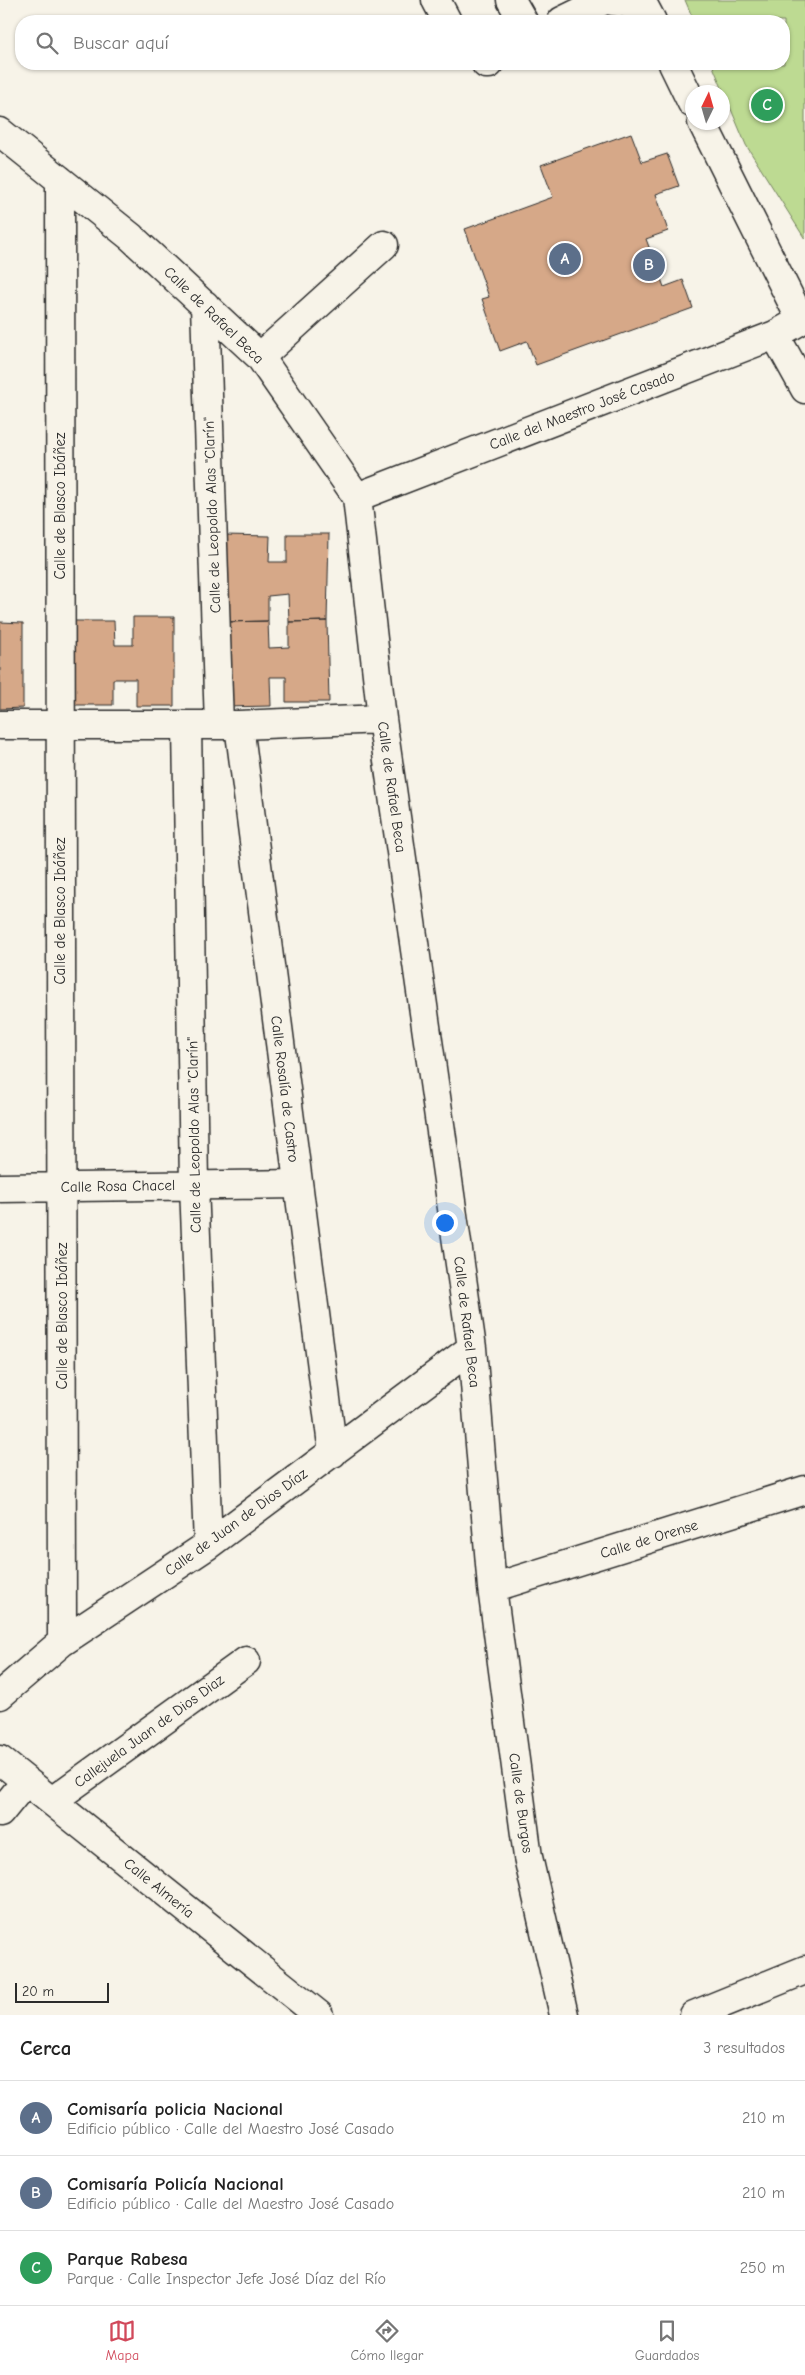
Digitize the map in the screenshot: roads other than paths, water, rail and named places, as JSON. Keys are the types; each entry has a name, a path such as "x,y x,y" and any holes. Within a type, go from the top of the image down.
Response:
{"street":[{"path":"436,0 444,15"},
{"path":"511,0 520,15"},
{"path":"574,15 605,0 648,14"},
{"path":"676,70 685,89"},
{"path":"706,130 803,319"},
{"name":"Calle de Rafael Beca","path":"0,132 131,237 260,357 357,497 382,719 472,1348 492,1588"},
{"name":"Calle de Blasco Ibáñez","path":"60,180 62,1642"},
{"path":"260,357 384,245"},
{"name":"Calle de Leopoldo Alas \"Clarín\"","path":"205,305 229,725"},
{"name":"Calle del Maestro José Casado","path":"357,497 775,335 803,319"},
{"path":"775,335 805,390"},
{"path":"0,725 188,726 382,719"},
{"name":"Calle Rosalía de Castro","path":"229,725 297,1184 333,1453"},
{"name":"Calle de Leopoldo Alas \"Clarín\"","path":"188,726 194,1185 208,1545"},
{"name":"Calle Rosa Chacel","path":"0,1188 297,1184"},
{"name":"Calle de Juan de Dios Díaz","path":"0,1695 62,1642 208,1545 472,1348"},
{"name":"Calle de Orense","path":"492,1588 805,1490"},
{"name":"Calle de Burgos","path":"492,1588 528,1857 564,2015"},
{"name":"Callejuela Juan de Dios Diaz","path":"52,1802 246,1661"},
{"name":"Calle Almería","path":"0,1760 319,2015"},
{"path":"0,1813 26,1781"},
{"path":"694,2015 805,1970"}],"place":[{"name":"Parque Rabesa","path":"767,105"},
{"name":"Comisaría policia Nacional","path":"565,259"},
{"name":"Comisaría Policía Nacional","path":"649,265"}]}
